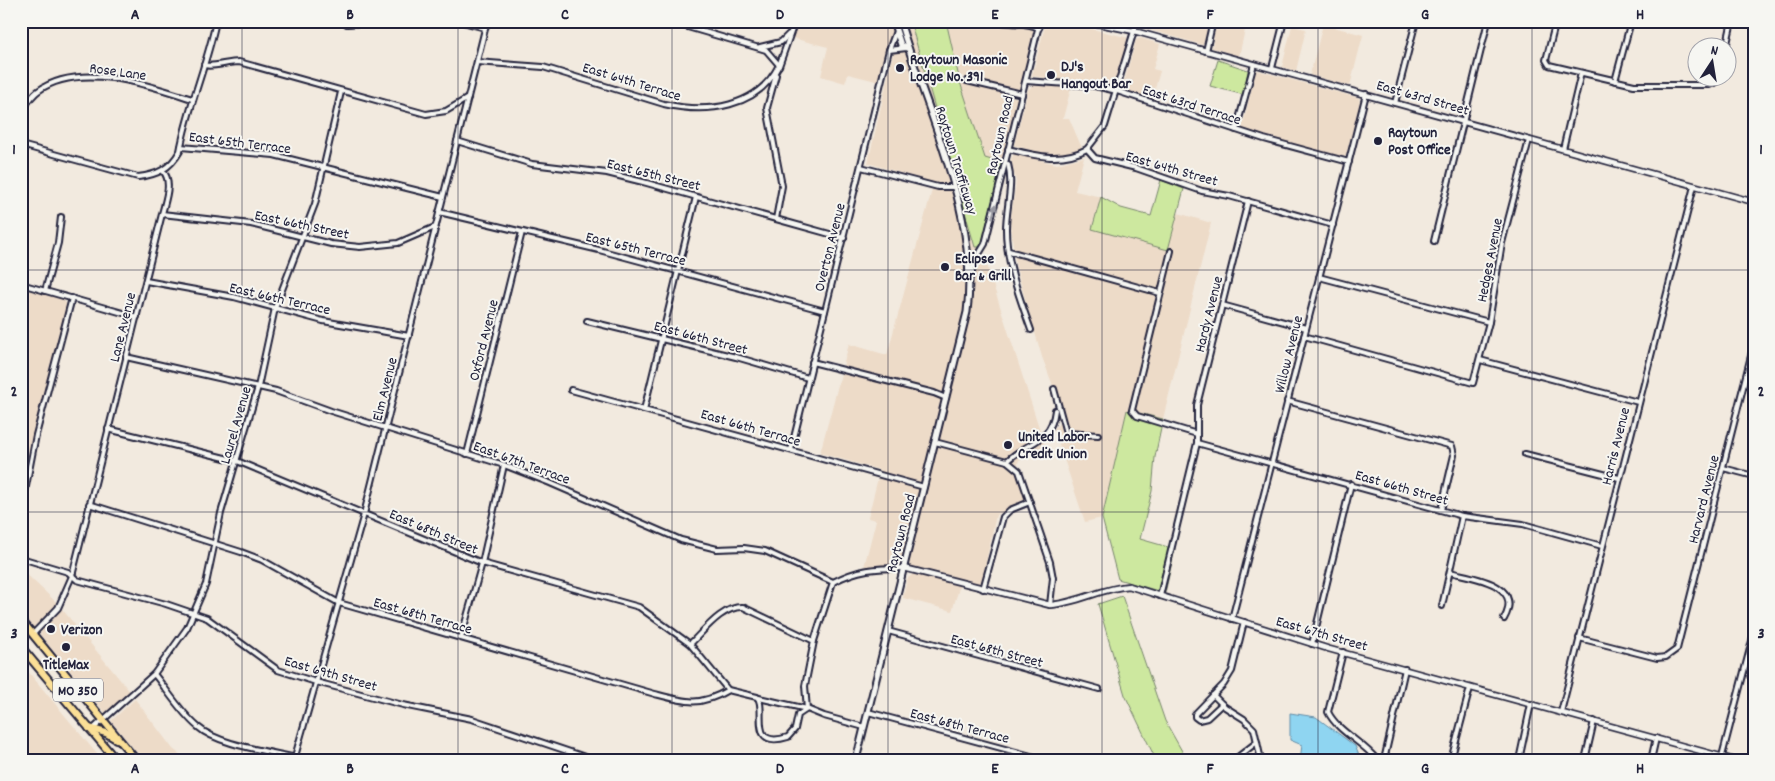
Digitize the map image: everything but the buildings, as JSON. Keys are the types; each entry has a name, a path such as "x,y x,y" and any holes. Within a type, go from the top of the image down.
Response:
{"highway":[{"name":"MO 350","path":"21,620 136,760"},
{"name":"MO 350","path":"21,647 92,729 116,760"},
{"path":"92,729 106,733 121,742"}],"main road":[{"name":"Raytown Trafficway","path":"893,21 901,45 907,48"},
{"name":"Raytown Trafficway","path":"900,21 907,48 955,187 966,238 969,281 967,312"},
{"name":"Raytown Road","path":"856,760 967,312"}],"street":[{"path":"21,145 138,176 151,176 163,171 175,159 180,147 192,99 216,21"},
{"path":"347,24 405,21"},
{"path":"459,21 485,28"},
{"name":"Elm Avenue","path":"295,758 364,514 487,21"},
{"path":"667,21 766,50 779,65"},
{"path":"776,219 782,186 767,108 779,65 795,21"},
{"path":"995,21 1012,25 1030,24 1038,28"},
{"name":"Raytown Road","path":"969,281 974,262 985,244 1007,162 1008,150 1040,21"},
{"name":"East 63rd Street","path":"1085,21 1134,31 1272,68 1754,202"},
{"path":"1008,150 1055,158 1073,155 1087,149 1105,126 1137,21"},
{"path":"1206,51 1213,21"},
{"path":"1272,68 1284,21"},
{"path":"1395,103 1416,21"},
{"path":"1434,240 1488,21"},
{"path":"1556,21 1546,60 1547,64 1615,81 1651,86 1688,85"},
{"path":"1615,81 1630,21"},
{"path":"1728,38 1732,21"},
{"path":"758,47 781,42 792,28"},
{"name":"Overton Avenue","path":"791,450 889,50 896,30"},
{"path":"889,50 907,48"},
{"path":"204,65 210,67 225,62 239,62 341,92 426,114 446,111 468,98"},
{"name":"East 64th Terrace","path":"476,62 543,67 683,108 716,108 742,101 760,91 773,78 779,65"},
{"path":"1236,130 1254,64"},
{"path":"1563,149 1581,73"},
{"name":"Rose Lane","path":"21,112 38,91 75,77 119,79 192,99"},
{"path":"967,81 1022,94"},
{"name":"East 63rd Terrace","path":"1026,81 1095,86 1117,91 1236,130 1349,162"},
{"name":"Laurel Avenue","path":"92,729 154,674 181,637 206,584 221,513 258,387 276,308 315,204 341,92"},
{"name":"Willow Avenue","path":"1232,619 1366,94"},
{"name":"Hedges Avenue","path":"1304,336 1471,383 1475,380 1489,322 1502,243 1528,140"},
{"name":"East 65th Street","path":"457,142 532,164 607,173 844,238"},
{"name":"East 65th Terrace","path":"180,147 274,155 443,197"},
{"name":"East 64th Street","path":"1087,149 1095,158 1136,168 1202,191 1248,201 1333,225"},
{"path":"1007,162 1010,173 1006,230 1012,269 1031,330"},
{"path":"861,167 938,187 955,187"},
{"name":"Lane Avenue","path":"33,634 58,608 72,576 162,214 168,184 163,171"},
{"name":"Harris Avenue","path":"1560,712 1694,186"},
{"path":"644,410 696,197"},
{"name":"Hardy Avenue","path":"1197,443 1197,405 1248,201"},
{"name":"East 65th Terrace","path":"439,212 678,270 825,311"},
{"name":"East 66th Street","path":"162,214 251,224 344,246 380,246 398,243 436,228"},
{"path":"45,291 58,243 61,217"},
{"name":"Oxford Avenue","path":"467,454 522,232"},
{"path":"1009,251 1160,293"},
{"path":"1171,252 1132,404 1133,412 1137,416 1197,434"},
{"path":"1319,277 1489,322"},
{"name":"East 66th Terrace","path":"146,281 234,298 323,321 409,336"},
{"path":"21,284 137,317"},
{"path":"21,512 36,435 72,298"},
{"path":"1222,305 1306,328"},
{"name":"East 66th Street","path":"587,321 661,338 808,378"},
{"name":"Harvard Avenue","path":"1579,638 1657,658 1668,656 1677,649 1754,344"},
{"name":"East 67th Terrace","path":"126,357 276,391 504,465 681,540 716,549 744,548 765,552 832,582"},
{"path":"1480,360 1638,402"},
{"path":"812,362 934,393 946,398"},
{"path":"1054,389 1066,433 1088,436 1098,435"},
{"name":"East 66th Terrace","path":"571,390 924,487"},
{"path":"1287,401 1448,444 1453,447 1454,455 1441,510"},
{"path":"1007,461 1049,432 1054,422 1055,410"},
{"name":"East 68th Street","path":"108,429 237,461 482,563 639,607 690,644 728,690"},
{"path":"935,442 1007,461 1013,464 1019,471 1050,562 1053,578 1050,605"},
{"path":"1160,596 1197,443"},
{"name":"East 66th Street","path":"1197,443 1462,516 1523,524 1602,546"},
{"path":"1525,454 1619,478"},
{"path":"461,638 482,563 504,465"},
{"path":"1723,468 1754,476"},
{"path":"1312,644 1351,484"},
{"path":"983,589 1003,517 1010,510 1030,502"},
{"name":"East 68th Terrace","path":"89,504 262,560 339,602 461,638 686,702 708,700 728,690"},
{"path":"1442,606 1462,516"},
{"name":"East 69th Street","path":"21,558 68,572 77,580 193,613 216,624 271,667 316,682 403,705 472,719 594,760"},
{"path":"807,709 805,686 814,641 832,582 855,571 879,568 904,568"},
{"name":"East 67th Street","path":"904,568 1050,605 1067,604 1118,587 1129,586 1312,644 1734,760"},
{"path":"1450,572 1497,586 1507,596 1509,602 1508,612 1504,619"},
{"path":"690,644 724,613 735,606 743,607 814,641"},
{"path":"1222,704 1207,718 1196,719 1195,714 1224,684 1232,671 1244,622"},
{"name":"East 68th Street","path":"888,631 1099,689"},
{"path":"1722,758 1754,633"},
{"path":"1343,652 1328,712 1332,720 1369,750 1377,760"},
{"path":"1384,760 1405,669"},
{"path":"154,674 193,722 206,733 220,739 304,760"},
{"path":"1451,760 1470,688"},
{"path":"728,690 807,709 824,716 864,727"},
{"path":"1213,695 1254,729 1261,760"},
{"path":"759,698 761,702 760,727 764,734 772,738 788,737 795,729 798,715 807,709"},
{"path":"1519,760 1531,704"},
{"name":"East 68th Terrace","path":"868,712 1046,760"},
{"path":"1585,760 1594,721"},
{"path":"1651,760 1656,738"},
{"path":"1234,760 1257,742"}],"shaded area":[{"path":"797,21 891,21 893,31 880,82 848,74 845,83 821,76 828,47 792,38"},
{"path":"906,21 910,21 975,247 981,247 1045,446 1019,460 1016,470 1025,501 996,515 982,581 979,583 914,567 896,565 864,567 876,520 868,518 880,470 820,453 849,344 887,355 934,183 868,163 893,54"},
{"path":"946,21 981,21 1033,28 1033,36 1019,90 958,75"},
{"path":"1142,21 1210,21 1203,45 1143,28"},
{"path":"1216,21 1247,21 1239,56 1212,48"},
{"path":"1051,23 1084,27 1129,38 1114,87 1032,76 1045,26"},
{"path":"1323,24 1363,35 1350,86 1310,75"},
{"path":"1292,26 1306,29 1296,71 1282,67"},
{"path":"1140,38 1160,44 1153,69 1160,71 1152,99 1122,89 1136,40"},
{"path":"1256,70 1359,98 1360,103 1346,156 1341,157 1242,129"},
{"path":"959,82 1018,98 1002,163 985,159"},
{"path":"1033,85 1071,88 1063,118 1069,118 1082,148 1057,155 1046,155 1014,145 1028,90"},
{"path":"1014,154 1057,164 1084,157 1075,191 1101,197 1092,228 1167,250 1178,213 1211,223 1163,419 1127,410 1102,518 1085,522 1054,429 1065,417 1042,357 1016,267 1010,223 1016,182 1011,159"},
{"path":"21,288 64,300 68,308 27,468 21,467"},
{"path":"21,569 58,604 47,618 34,628 31,628 21,616"},
{"path":"913,574 960,585 952,611 903,598 907,579"},
{"path":"62,609 131,693 106,714 40,635 41,631"},
{"path":"21,663 102,760 21,760"},
{"path":"135,699 173,749 187,760 143,760 111,721"}],"green space":[{"path":"910,21 946,21 960,82 985,158 1002,163 981,247 975,247"},
{"path":"1218,60 1248,70 1244,95 1210,86"},
{"path":"1161,180 1184,189 1168,250 1092,229 1101,197 1121,208 1151,216"},
{"path":"1127,410 1163,419 1155,457 1152,491 1140,539 1175,549 1165,593 1118,579 1102,518"},
{"path":"1122,596 1165,721 1187,760 1156,760 1125,695 1098,604"}],"water":[{"path":"1290,713 1316,717 1355,746 1361,760 1300,760 1302,745 1290,740"}],"place":[{"name":"Raytown Masonic Lodge No. 391","path":"900,68"},
{"name":"DJ's Hangout Bar","path":"1051,75"},
{"name":"Raytown Post Office","path":"1378,141"},
{"name":"Eclipse Bar & Grill","path":"945,267"},
{"name":"United Labor Credit Union","path":"1008,445"},
{"name":"Verizon","path":"51,629"},
{"name":"TitleMax","path":"66,647"}]}
